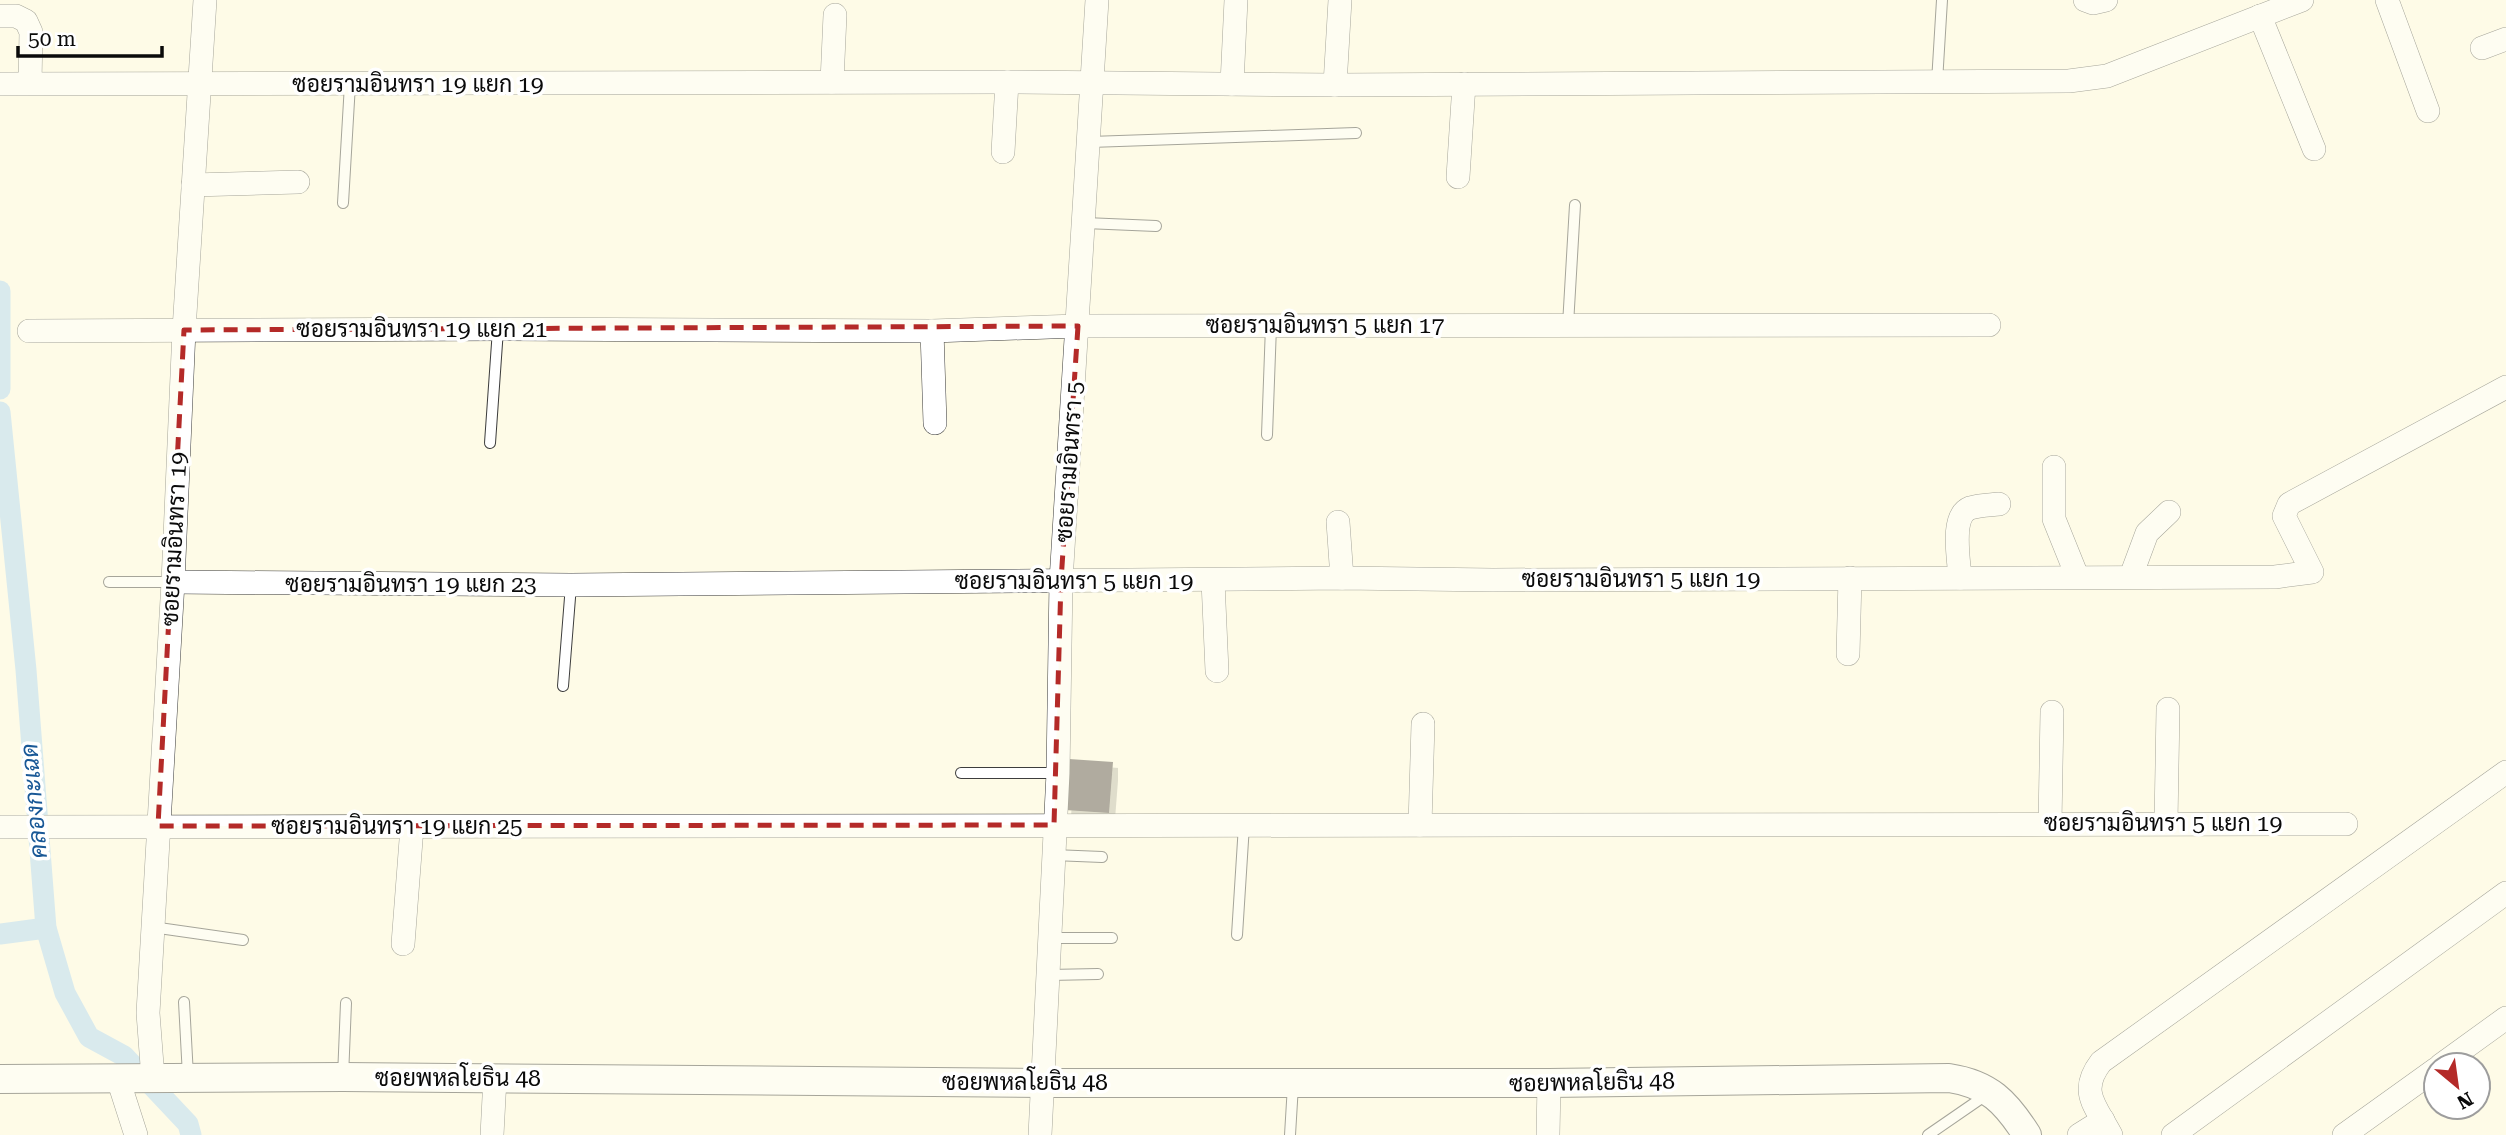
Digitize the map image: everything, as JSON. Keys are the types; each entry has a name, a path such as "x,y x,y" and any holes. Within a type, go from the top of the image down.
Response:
{"street":[{"name":"ซอยรามอินทรา 19","path":"153,1078 148,1013 152,926 173,582 184,330 205,0"},
{"name":"ซอยรามอินทรา 5","path":"1040,1135 1058,773 1062,581 1097,0"},
{"path":"1232,84 1236,0"},
{"path":"1335,85 1340,0"},
{"path":"2085,0 2093,3 2106,0"},
{"name":"ซอยรามอินทรา 19 แยก 19","path":"0,84 1007,82 1335,85 2069,81 2107,76 2302,0"},
{"path":"2387,0 2428,111"},
{"path":"832,82 835,15"},
{"path":"0,16 16,16 26,21 31,32 30,83"},
{"path":"2260,16 2314,149"},
{"path":"2482,48 2506,39"},
{"path":"1003,152 1007,82"},
{"path":"1458,177 1464,84"},
{"path":"193,185 298,182"},
{"name":"ซอยรามอินทรา 5 แยก 17","path":"660,331 933,331 1079,326 1989,325"},
{"name":"ซอยรามอินทรา 19 แยก 21","path":"29,331 660,331"},
{"path":"933,331 935,423"},
{"name":"ซอยรามอินทรา 5 แยก 19","path":"648,584 1342,578 1493,580 2275,577 2312,572 2284,516 2289,504 2506,387"},
{"path":"2053,467 2054,519 2077,576"},
{"path":"1960,578 1958,521 1962,513 1971,507 1999,504"},
{"path":"2131,576 2147,533 2169,512"},
{"path":"1338,522 1342,578"},
{"path":"1848,654 1850,578"},
{"path":"1213,581 1217,671"},
{"name":"ซอยรามอินทรา 19 แยก 23","path":"173,582 648,584"},
{"path":"2165,822 2168,709"},
{"path":"2050,822 2052,712"},
{"path":"1420,825 1423,724"},
{"path":"2079,1135 2107,1127 2089,1092 2093,1072 2101,1062 2504,778"},
{"name":"ซอยรามอินทรา 5 แยก 19","path":"636,826 2050,822 2346,824"},
{"name":"ซอยรามอินทรา 19 แยก 25","path":"0,827 636,826"},
{"path":"403,944 412,827"},
{"path":"2173,1135 2506,893"},
{"path":"2460,1051 2506,1018"},
{"name":"ซอยพหลโยธิน 48","path":"0,1079 343,1077 1044,1083 1549,1083 1949,1078 1974,1083 1991,1092 2014,1115 2027,1135"},
{"path":"492,1135 495,1078"},
{"path":"118,1079 136,1135"},
{"path":"2344,1135 2422,1079"},
{"path":"1548,1135 1549,1083"}],"lane":[{"path":"1937,82 1942,0"},
{"path":"343,202 350,84"},
{"path":"1090,142 1356,133"},
{"path":"1568,325 1575,205"},
{"path":"1085,223 1156,226"},
{"path":"1267,435 1271,326"},
{"path":"490,443 498,329"},
{"path":"110,582 173,582"},
{"path":"563,686 571,585"},
{"path":"961,773 1058,773"},
{"path":"1237,935 1244,825"},
{"path":"1053,855 1102,857"},
{"path":"152,926 243,940"},
{"path":"1051,938 1112,937"},
{"path":"1049,975 1098,974"},
{"path":"184,1002 188,1078"},
{"path":"343,1077 346,1003"},
{"path":"1290,1135 1293,1083"},
{"path":"1928,1135 1991,1092"}],"highlighted area":[{"path":"1078,326 1061,581 1054,825 158,826 184,330"}],"building":[{"path":"1069,759 1113,762 1109,813 1065,810"}],"waterway":[{"name":"คลองกะเฉด","path":"0,291 0,389"},
{"name":"คลองกะเฉด","path":"0,412 26,670 46,928 65,993 89,1037 124,1056 188,1124 191,1135"},
{"path":"0,934 46,928"}]}
